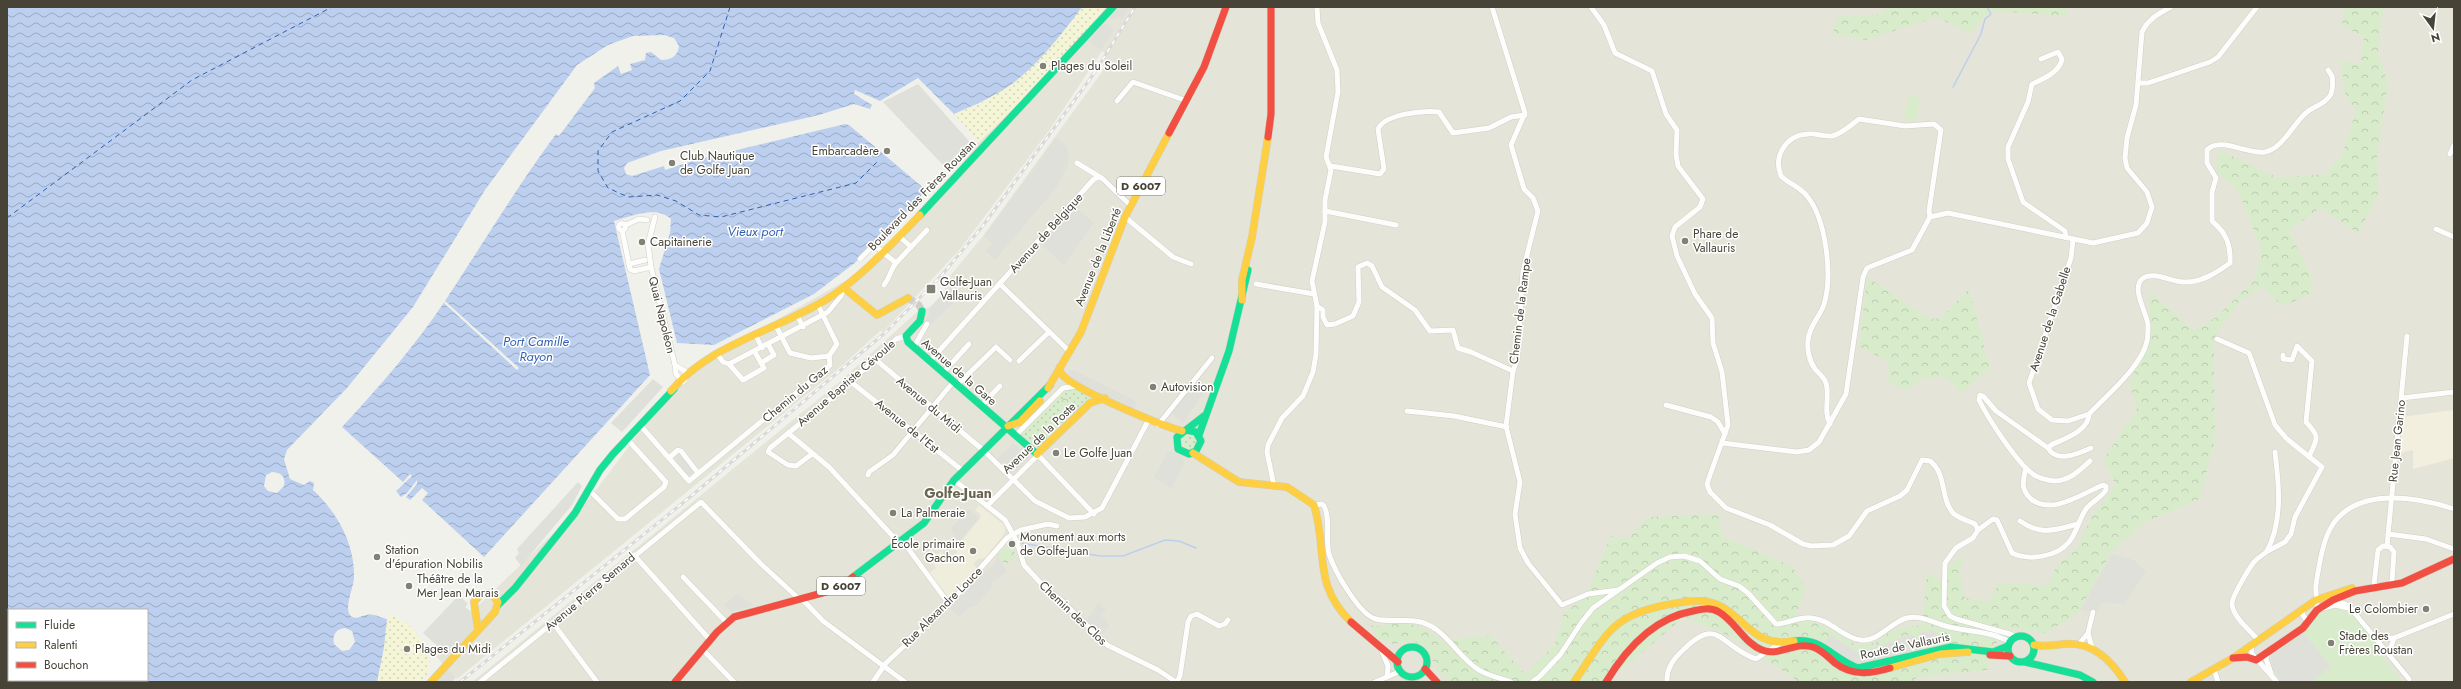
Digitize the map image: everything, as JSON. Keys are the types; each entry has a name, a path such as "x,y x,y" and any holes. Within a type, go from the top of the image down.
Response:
{"main road":[{"name":"Boulevard des Frères Roustan","path":"682,376 755,334 776,326 818,305 844,288 900,236 1046,84 1113,7"},
{"name":"Avenue de la Liberté","path":"675,682 710,640 727,623 742,614 799,600 844,585 899,543 924,523 954,480 1007,426 1020,422 1044,398 1051,382 1081,332 1125,217 1204,67 1226,7"},
{"path":"1199,435 1229,351 1247,281 1247,264 1271,114 1271,7"},
{"path":"844,288 872,313 877,315 908,298"},
{"name":"Avenue de la Gare","path":"922,311 920,320 906,336 912,346 981,406 1017,434 1038,455"},
{"name":"Boulevard des Frères Roustan","path":"497,602 507,597 575,513 600,470 671,391 682,376 716,356"},
{"path":"1060,367 1061,373 1069,380 1148,421 1165,428 1193,430 1199,435 1201,442 1196,451"},
{"path":"1051,382 1069,380"},
{"name":"Avenue de la Poste","path":"1038,455 1090,403 1105,398"},
{"path":"1176,441 1184,430 1206,414"},
{"path":"1165,428 1176,441 1181,452 1196,451 1216,468 1239,482 1274,486 1295,491 1314,504 1320,524 1322,567 1326,587 1340,610 1358,630 1384,651 1413,682"},
{"path":"2191,682 2233,658 2251,644 2301,612 2336,592 2361,586 2412,579 2454,559"},
{"path":"2233,658 2247,657 2256,660 2292,637 2308,621 2317,604 2376,585"},
{"path":"431,682 478,630 489,616 495,612 497,602 491,594 481,594 474,602 478,630"},
{"name":"Route de Vallauris","path":"1574,682 1613,629 1623,618 1642,609 1690,601 1714,603 1723,607 1756,635 1779,644 1811,640 1819,643 1844,663 1858,668 1951,647 1994,652 2011,642"},
{"path":"1606,682 1623,659 1649,630 1678,614 1694,610 1705,609 1719,612 1747,640 1756,647 1768,652"},
{"path":"476,611 482,615 489,616"},
{"path":"2093,682 2080,675 2025,662 2018,662 2010,656 2011,642 2026,637 2034,645 2043,647 2079,644 2092,648 2101,653 2112,663 2124,682"},
{"path":"2025,662 2033,655 2034,645"},
{"name":"Route de Vallauris","path":"1768,652 1779,652 1808,646 1815,648 1843,669 1859,673 1880,670 1951,652 2010,656"},
{"path":"1384,651 1400,654 1408,648 1418,648 1427,659 1425,669 1417,676 1401,669"},
{"path":"1400,654 1401,669"},
{"path":"1425,669 1437,682"}],"street":[{"path":"1274,486 1267,452 1268,445 1282,418 1302,396 1313,372 1316,354 1317,306 1312,281 1325,222 1331,166 1326,157 1336,109 1338,78 1318,23 1317,7"},
{"path":"1331,166 1380,174 1384,169 1378,130 1385,121 1399,117 1423,111 1439,112 1453,133 1489,128 1511,117 1525,115 1521,97 1512,76 1492,7"},
{"path":"1591,7 1604,25 1615,53 1652,71 1666,114 1677,130 1676,154 1678,166 1703,199 1700,207 1675,227 1672,236 1677,256 1695,294 1712,318 1713,343 1722,372 1728,419 1725,434 1707,484 1710,492 1726,508 1770,525 1803,544 1822,546 1843,541 1867,511 1900,496 1907,490 1917,467 1922,460 1926,460 1938,469 1952,512 1959,518 1976,524 1978,530"},
{"path":"1930,217 1948,213 2093,243 2109,241 2138,233 2147,223 2152,207 2147,192 2128,168 2125,158 2127,138 2136,105 2139,84 2142,32 2146,23 2171,7"},
{"path":"2139,84 2148,83 2210,62 2218,57 2257,7"},
{"path":"2040,59 2058,52 2062,59 2061,65 2046,77 2032,84 2028,102 2014,131 2007,153 2023,202 2065,231 2066,238"},
{"path":"2048,448 2078,431 2089,415 2131,371 2147,342 2148,325 2139,294 2139,285 2142,279 2148,276 2183,282 2197,281 2213,275 2230,263 2231,250 2224,231 2212,221 2212,192 2216,178 2207,163 2207,150 2211,146 2217,144 2252,151 2266,152 2274,148 2307,111 2324,102 2330,95 2332,76 2328,70"},
{"path":"1117,101 1133,82 1187,101"},
{"name":"Chemin de la Rampe","path":"1525,115 1511,145 1524,189 1533,198 1538,211 1522,271 1518,324 1518,347 1513,371 1507,427 1520,482 1515,514 1523,555 1562,605 1588,594 1618,590"},
{"path":"1722,443 1798,452 1809,450 1819,442 1830,424 1846,394 1862,285 1867,268 1912,250 1930,217 1929,211 1941,130 1934,124 1905,126 1859,119 1834,136 1810,133 1797,135 1785,144 1780,154 1777,164 1781,176 1800,188 1812,203 1826,247 1829,262 1825,302 1810,329 1808,340 1810,359 1826,381 1828,420 1830,424"},
{"path":"2450,154 2454,145"},
{"path":"1077,163 1103,179 1131,206"},
{"name":"Avenue de Belgique","path":"930,361 1092,180 1098,177"},
{"path":"1325,211 1396,226"},
{"path":"651,267 648,244 656,217"},
{"path":"1125,217 1173,257 1191,264"},
{"path":"645,260 629,264 622,230 619,225 623,223 626,225 639,219 647,220"},
{"path":"2436,229 2454,237"},
{"path":"884,284 891,276 892,268 927,230"},
{"path":"900,236 911,247"},
{"name":"Avenue de la Gabelle","path":"2074,240 2071,258 2029,383 2038,409 2052,420 2068,421 2089,415"},
{"path":"860,259 874,245 896,263"},
{"path":"1317,306 1323,310 1322,317 1327,325 1335,324 1353,316 1359,302 1358,267 1367,263 1372,266 1382,286 1415,310 1430,331 1453,330 1458,348 1471,352 1513,371"},
{"name":"Quai Napoléon","path":"629,264 632,271 651,267 675,365 682,376"},
{"path":"1000,284 1069,351"},
{"path":"1256,284 1314,294"},
{"path":"729,364 822,316 834,308 844,288"},
{"path":"818,305 822,316 837,344 829,356"},
{"path":"797,315 803,327"},
{"name":"Chemin du Gaz","path":"698,473 830,364 829,356 811,358 790,353 776,326"},
{"path":"1019,361 1049,332"},
{"path":"755,334 762,348"},
{"name":"Avenue Baptiste Cévoule","path":"812,454 796,466 788,465 771,456 769,450 851,382 896,339 906,336"},
{"name":"Rue Jean Garino","path":"2387,546 2407,336"},
{"path":"2217,339 2249,353 2275,425 2287,439 2322,467 2295,517 2291,534 2286,542 2266,552 2255,561 2232,600 2233,610 2258,640"},
{"path":"761,363 774,355 768,344"},
{"path":"943,373 969,344"},
{"path":"2283,355 2283,359 2292,360 2297,346 2312,361 2309,378 2306,422 2317,433 2318,437 2309,457"},
{"path":"868,475 869,472 893,455 932,408 956,383 996,347 1010,360"},
{"path":"716,356 729,364 743,380 764,368 754,352"},
{"path":"1158,425 1212,358"},
{"name":"Avenue du Midi","path":"875,359 983,450 1035,501 1069,518 1074,519 1094,514"},
{"name":"Avenue de l'Est","path":"851,382 963,471"},
{"path":"981,406 1000,386"},
{"path":"1017,434 1063,388 1086,388"},
{"name":"Avenue de la Poste","path":"1086,388 1090,403"},
{"path":"2402,398 2454,392"},
{"path":"2090,461 2066,479 2052,481 2036,476 2026,468 1986,415 1979,400 1980,395 1983,396 1996,411 2048,448 2053,454 2060,457 2070,456 2091,448"},
{"path":"1666,405 1711,417 1718,422 1725,434"},
{"path":"1407,411 1454,416 1507,427"},
{"path":"1038,455 1094,514 1102,508 1148,421"},
{"path":"640,425 689,480 698,473 681,451 678,450 670,457"},
{"path":"788,433 829,467 899,543"},
{"path":"589,490 618,519 625,519 664,487 666,482 627,439"},
{"path":"2266,552 2280,502 2274,452"},
{"name":"Avenue de la Poste","path":"986,506 1038,455"},
{"path":"1532,682 1539,677 1560,655 1581,623 1593,608 1657,563 1670,557 1684,556 1700,561 1720,579 1739,586 1776,624 1812,618 1828,622 1854,638 1862,640 1877,636 1900,620 1908,618 1922,618 1953,628 1975,631 2011,642 2010,634 1956,619 1946,612 1943,600 1945,563 1956,548 1973,538 1978,530 1993,519 1997,520 2012,553 2021,558 2059,550 2069,543 2087,508 2102,495 2106,486 2103,485 2086,494 2059,503 2043,504 2031,499 2025,492 2022,485 2026,468"},
{"name":"Chemin des Clos","path":"954,480 1005,520 1013,534 1024,565 1047,590 1060,599 1107,645 1158,670 1176,682"},
{"path":"2345,605 2317,604 2316,585 2328,532 2336,520 2345,511 2367,501 2392,498 2434,502 2454,509"},
{"name":"Avenue Pierre Semard","path":"480,682 634,555 701,502 760,564 799,600"},
{"path":"1314,504 1322,504 1324,506 1329,553 1346,588 1362,609 1373,618 1382,621 1409,619 1428,625 1437,630 1479,670 1511,682"},
{"path":"2020,521 2035,530 2043,531 2078,524"},
{"path":"1013,534 1021,530 1048,524 1057,526"},
{"name":"Rue Alexandre Louce","path":"872,682 884,665 949,604 1007,538 1013,534"},
{"path":"2388,534 2426,539 2454,549"},
{"path":"2376,585 2378,550 2387,546 2394,552 2390,583"},
{"path":"907,547 949,604"},
{"path":"634,555 710,640"},
{"path":"683,577 727,623"},
{"path":"2345,605 2345,591 2361,586"},
{"path":"2352,610 2350,600 2355,591"},
{"path":"799,600 824,621 905,682"},
{"path":"2333,600 2352,610 2409,679"},
{"path":"2079,644 2088,633 2093,612"},
{"path":"2301,612 2308,621"},
{"path":"1176,682 1180,676 1188,622 1191,616 1197,614 1219,626 1225,624 1228,620"},
{"path":"2377,639 2394,638 2454,614"},
{"path":"553,623 597,682"},
{"path":"1667,682 1669,670 1676,656 1701,634 1712,633 1756,659 1779,644"},
{"path":"2088,633 2092,648"},
{"path":"2389,653 2394,638"},
{"path":"2251,644 2250,650 2256,660 2276,682"},
{"path":"703,650 734,682"},
{"path":"1384,651 1388,666 1388,677"},
{"path":"2268,652 2266,659 2272,676"},
{"path":"1374,682 1388,677 1401,669"},
{"path":"2214,669 2218,682"}],"shaded area":[{"path":"1106,7 2454,7 2454,682 472,682 837,384 918,311 930,307 946,290 941,285 951,277 950,276 983,236 1102,72 1106,54 1102,51 1050,129 961,248 883,332 880,331 844,364 457,679 431,651 590,498 684,373 864,270 943,187 979,142 1048,75"},
{"path":"1118,7 1129,7 1122,19 1118,16 1114,20 1110,17"},
{"path":"1105,23 1114,30 1101,50 1088,41"},
{"path":"918,84 969,141 968,151 956,165 943,165 883,102"},
{"path":"1056,138 1067,147 1069,154 1068,164 1057,187 995,260 986,251 993,243 984,236"},
{"path":"1075,207 1094,223 1064,265 1041,244"},
{"path":"955,286 964,295 958,302 955,300 931,325 927,323 925,321 929,315 929,309 947,290"},
{"path":"1074,370 1132,399 1137,403 1134,409 1066,376 1069,371"},
{"path":"1198,377 1207,387 1184,422 1181,421 1172,413"},
{"path":"653,379 663,387 622,432 611,423"},
{"path":"2454,410 2454,458 2413,469 2413,450 2399,453 2401,417"},
{"path":"1014,443 1029,458 1012,474 997,459"},
{"path":"1167,452 1175,452 1182,457 1184,464 1172,488 1154,478"},
{"path":"680,453 695,471 689,476 674,458"},
{"path":"578,482 582,486 572,505 521,566 515,558 519,553 517,549"},
{"name":"École primaire Gachon","path":"979,505 1004,525 1005,533 985,558 978,559 973,564 977,568 949,598 929,573 936,568 927,555 932,550 936,555 941,552 948,559 957,553 956,548 980,518 981,515 975,510"},
{"path":"969,509 979,518 958,543 951,528"},
{"path":"2112,554 2134,560 2146,572 2124,604 2102,602 2096,613 2080,610"},
{"path":"998,557 1007,572 990,583 993,586 976,606 970,607 959,617 950,608 977,578 991,567"},
{"path":"738,593 753,606 731,612 724,605"},
{"path":"459,595 468,604 465,607 473,613 475,626 456,649 443,651 423,633"},
{"path":"1098,603 1107,611 1101,615 1110,626 1100,636 1086,622"},
{"path":"1933,630 1944,640 1926,641 1918,633"},
{"path":"2303,632 2331,667 2317,677 2315,682 2282,682 2271,666 2272,655"},
{"path":"1911,634 1919,640 1922,650 1860,663 1849,661 1824,641 1831,635 1857,652 1862,652"},
{"path":"448,669 456,678 451,682 435,682"}],"green space":[{"path":"1885,7 2067,7 2068,16 1991,11 1969,34 1937,17 1866,40 1833,34 1836,17 1882,14"},
{"path":"2344,7 2383,7 2378,54 2388,83 2377,156 2378,196 2358,233 2320,208 2289,230 2312,279 2310,295 2282,306 2263,287 2240,301 2214,338 2215,439 2200,499 2143,523 2111,553 2077,614 2046,633 2002,628 1987,670 1918,677 1911,682 1799,682 1734,638 1684,617 1607,682 1452,682 1439,672 1427,651 1414,641 1393,644 1377,638 1369,625 1384,626 1400,623 1411,624 1428,631 1442,641 1490,635 1526,675 1555,643 1564,613 1585,597 1611,536 1626,539 1649,517 1718,514 1722,537 1792,566 1806,587 1796,615 1822,625 1857,645 1875,643 1894,629 1922,625 1927,571 1939,580 1950,565 1966,554 1959,569 1965,598 1989,602 1999,583 2047,585 2058,564 2075,551 2093,515 2116,485 2103,460 2137,409 2129,381 2150,345 2150,291 2193,330 2215,318 2256,279 2261,248 2238,191 2215,170 2220,150 2278,178 2326,174 2342,155 2356,111 2345,93 2341,60 2360,65 2364,38 2342,25"},
{"path":"1908,96 1920,97 1916,122 1904,120"},
{"path":"1867,277 1931,319 1941,318 1969,289 1990,368 1962,393 1945,377 1919,380 1905,391 1888,381 1889,362 1859,347"},
{"path":"1076,388 1087,393 1089,399 1038,450 1020,434 1065,389"},
{"path":"1066,396 1075,403 1066,414 1057,405"},
{"path":"1189,435 1194,437 1196,442 1194,447 1189,449 1184,447 1182,442 1184,437"},
{"path":"1009,544 1014,544 1015,559 1005,564 997,555"},
{"name":"Stade des Frères Roustan","path":"2337,608 2351,616 2363,627 2384,653 2381,656 2403,682 2282,682 2272,666 2272,655 2320,612"}],"sand":[{"name":"Plages du Soleil","path":"1082,7 1106,7 1048,75 979,142 954,114 985,101 1012,81 1050,46"},
{"name":"Plages du Midi","path":"391,615 407,623 431,651 428,674 421,682 377,682 384,647 387,619"}],"water":[{"path":"7,7 1082,7 1066,29 1027,72 993,96 954,114 918,78 880,101 855,90 854,94 872,105 870,109 854,104 819,115 661,151 627,163 624,168 626,174 632,176 664,166 665,170 695,160 845,124 849,125 926,190 885,237 880,234 856,262 814,294 714,345 677,343 659,269 670,233 671,219 665,215 651,212 636,214 614,221 650,375 484,557 422,500 428,493 422,488 410,500 406,497 417,484 417,480 407,493 401,497 396,491 412,476 410,474 403,482 342,427 396,366 433,318 541,154 556,134 559,136 595,88 594,83 618,66 621,74 632,70 630,64 645,60 646,53 651,52 661,60 671,58 676,55 679,46 674,38 664,35 633,36 608,45 577,65 485,190 413,307 347,388 287,450 284,459 290,479 304,485 310,481 314,483 313,490 330,508 343,529 348,541 354,565 354,581 348,603 349,613 355,618 371,614 387,619 384,647 377,682 7,682","holes":["275,472 280,474 284,480 284,486 277,493 268,491 264,486 266,475","345,628 352,631 355,642 349,650 342,651 334,644 334,635 337,631"]}],"pier":[{"path":"445,301 519,368 517,370 444,303"}],"waterway":[{"path":"1953,87 1981,34 1985,19 1991,14 1987,7"},
{"path":"1021,543 1100,556 1123,556 1165,540 1179,541 1196,548"}],"ferry route":[{"path":"7,218 192,80 332,7"},
{"path":"730,7 710,71 680,101 612,132 598,151 598,171 608,188 628,197 657,195 676,201 699,215 721,217 856,183 877,162"}],"tunnel":[{"path":"908,298 919,305 922,311"}],"railway":[{"path":"460,682 684,502 886,332 941,276 982,227 1095,72 1135,7"}],"traffic: fast":[{"path":"920,215 1113,7"},
{"path":"1199,435 1229,351 1248,270"},
{"path":"922,311 920,321 906,336 908,342 1037,454"},
{"path":"853,577 924,523 954,480 1050,385"},
{"path":"498,605 515,588 575,513 600,470 613,454 674,389"},
{"path":"1186,430 1196,432 1201,441 1196,451 1189,454 1178,449 1177,437 1204,416"},
{"path":"2021,636 2030,640 2034,649 2030,658 2021,662 2012,658 2008,649 2012,640 2021,636"},
{"path":"1794,641 1812,642 1858,668 1951,647 1993,652 2008,646"},
{"path":"1412,647 1422,652 1427,662 1422,672 1412,677 1402,672 1397,662 1402,652 1412,647"},
{"path":"2025,662 2080,675 2093,682"}],"traffic: slow":[{"path":"1048,388 1081,332 1125,217 1169,133"},
{"path":"1242,300 1242,280 1252,237 1268,137"},
{"path":"671,391 687,375 724,349 807,310 839,291 875,260 920,215"},
{"path":"844,288 877,315 908,298"},
{"path":"1060,367 1061,373 1068,380 1098,397 1156,422 1182,431"},
{"path":"1037,454 1090,403 1105,398"},
{"path":"1008,426 1020,422 1040,401"},
{"path":"1193,453 1239,482 1287,487 1314,505 1318,522 1326,580 1331,594 1339,608 1351,622"},
{"path":"2191,682 2233,658 2316,600 2352,588"},
{"path":"431,682 495,612 498,602 491,593 481,594 474,602 478,630"},
{"path":"1574,682 1595,650 1614,628 1625,619 1655,607 1689,601 1713,603 1724,608 1755,634 1763,638 1781,642 1794,641"},
{"path":"2034,645 2046,646 2075,644 2093,649 2114,666 2125,682"},
{"path":"1890,668 1940,654 1968,652"}],"traffic: jam":[{"path":"1169,133 1204,67 1226,7"},
{"path":"1268,137 1271,114 1271,7"},
{"path":"2233,658 2247,657 2256,660 2303,628 2317,610 2333,600 2355,591 2402,583 2454,559"},
{"path":"675,682 717,632 734,617 837,589 853,577"},
{"path":"1606,682 1622,658 1653,628 1665,620 1696,610 1706,609 1716,610 1725,616 1750,643 1768,652 1807,646 1819,650 1841,667 1855,672 1876,672 1890,668"},
{"path":"1351,622 1398,662"},
{"path":"1990,655 2010,656"},
{"path":"1425,669 1437,682"}],"place":[{"name":"Plages du Soleil","path":"1043,66"},
{"name":"Embarcadère","path":"887,151"},
{"name":"Club Nautique de Golfe Juan","path":"672,163"},
{"name":"Phare de Vallauris","path":"1685,241"},
{"name":"Capitainerie","path":"642,242"},
{"name":"Golfe-Juan Vallauris","path":"931,289"},
{"name":"Autovision","path":"1153,387"},
{"name":"Le Golfe Juan","path":"1056,453"},
{"name":"La Palmeraie","path":"893,513"},
{"name":"Monument aux morts de Golfe-Juan","path":"1012,544"},
{"name":"École primaire Gachon","path":"973,551"},
{"name":"Station d'épuration Nobilis","path":"377,557"},
{"name":"Théâtre de la Mer Jean Marais","path":"409,586"},
{"name":"Le Colombier","path":"2426,609"},
{"name":"Stade des Frères Roustan","path":"2331,643"},
{"name":"Plages du Midi","path":"407,649"}],"district":[{"name":"Golfe-Juan","path":"958,493"}],"water label":[{"name":"Vieux port","path":"755,231"},
{"name":"Port Camille Rayon","path":"536,348"}]}
